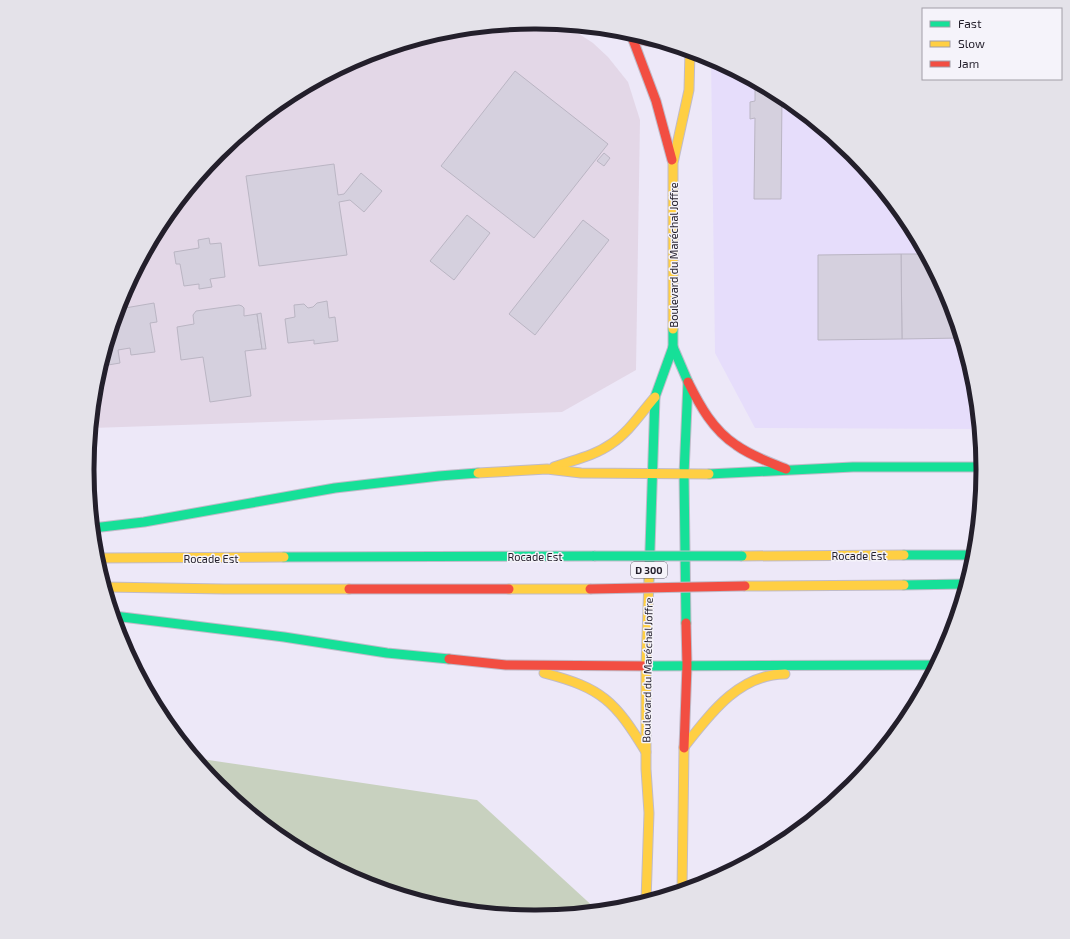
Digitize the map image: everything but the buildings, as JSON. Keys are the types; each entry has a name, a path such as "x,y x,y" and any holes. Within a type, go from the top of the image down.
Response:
{"main road":[{"name":"Boulevard du Maréchal Joffre","path":"633,40 656,101 673,163"},
{"name":"Boulevard du Maréchal Joffre","path":"646,896 649,813 646,770 646,666 655,397 673,347 673,163 689,90 690,57"},
{"name":"Boulevard du Maréchal Joffre","path":"673,347 688,382 684,474 687,665 684,747 682,885"},
{"path":"688,382 700,406 715,428 736,446 787,470"},
{"path":"547,469 604,449 618,439 655,397"},
{"path":"98,527 144,522 336,488 439,476 547,469 581,473 684,474 853,467 976,467"},
{"name":"Rocade Est","path":"104,558 967,555"},
{"path":"111,587 224,589 590,589 960,584"},
{"path":"120,617 284,637 387,653 506,665 929,665"},
{"path":"506,665 565,678 597,691 614,705 631,727 646,752"},
{"path":"684,747 704,722 734,693 747,684 769,675 929,665"}],"shaded area":[{"path":"535,29 575,31 593,43 608,57 628,82 640,120 636,370 562,412 96,428 103,384 110,355 128,301 140,275 154,249 186,201 204,179 245,138 290,103 315,88 340,74 393,52 449,37 506,30"},
{"path":"711,66 730,74 755,88 780,103 803,120 846,158 884,201 916,249 942,301 960,355 967,384 974,429 755,428 715,353"}],"green space":[{"path":"203,759 477,800 592,906 564,909 506,909 449,902 393,887 340,865 290,836 245,801"}],"traffic: fast":[{"path":"649,579 655,397 673,347 673,329"},
{"path":"673,347 688,382 684,474 686,623"},
{"path":"709,474 853,467 976,467"},
{"path":"98,527 144,522 335,488 478,473"},
{"path":"904,555 967,555"},
{"path":"284,557 594,556"},
{"path":"594,556 742,556"},
{"path":"904,585 960,584"},
{"path":"120,617 284,637 387,653 449,659"},
{"path":"646,666 929,665"}],"traffic: slow":[{"path":"673,329 673,163 689,90 690,57"},
{"path":"554,467 591,455 611,444 629,428 655,397"},
{"path":"478,473 547,469 581,473 709,474"},
{"path":"742,556 904,555"},
{"path":"104,558 284,557"},
{"path":"646,896 649,813 646,769 646,666 649,579"},
{"path":"745,586 904,585"},
{"path":"111,587 349,589"},
{"path":"509,589 590,589"},
{"path":"544,673 580,684 594,691 605,699 625,720 646,752"},
{"path":"684,747 715,709 740,688 753,681 769,676 785,674"},
{"path":"682,885 684,748"}],"traffic: jam":[{"path":"633,40 656,101 672,160"},
{"path":"688,382 697,400 720,432 742,449 786,469"},
{"path":"590,589 745,586"},
{"path":"349,589 509,589"},
{"path":"684,748 687,665 686,623"},
{"path":"449,659 506,665 646,666"}]}
